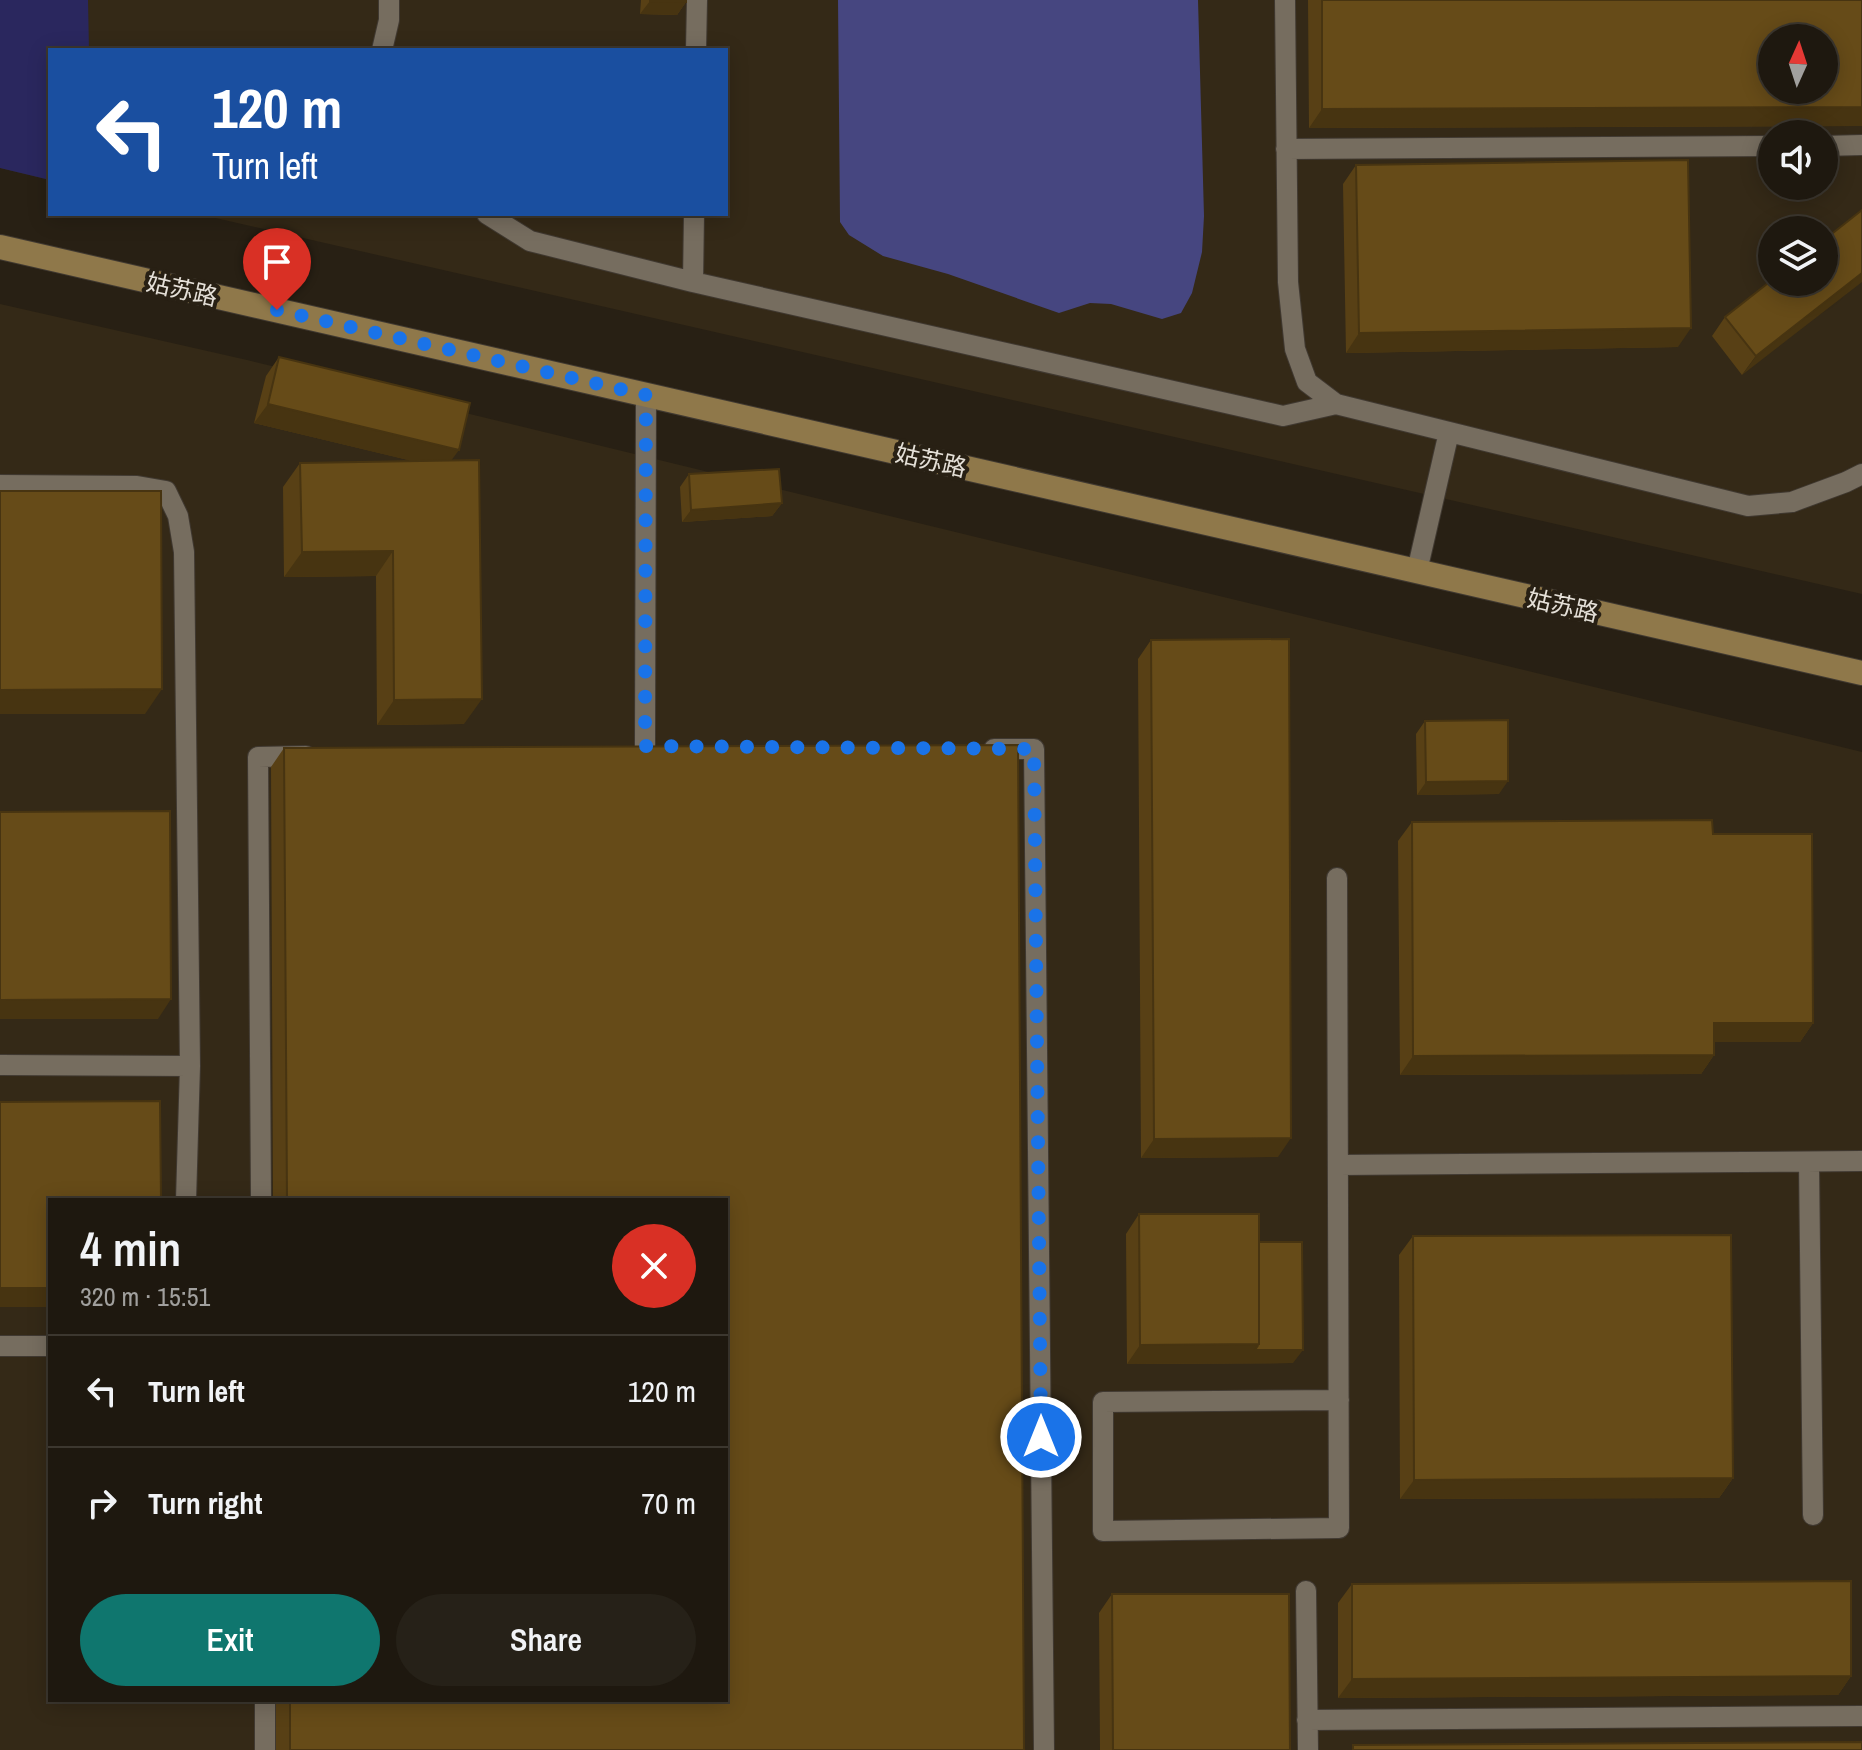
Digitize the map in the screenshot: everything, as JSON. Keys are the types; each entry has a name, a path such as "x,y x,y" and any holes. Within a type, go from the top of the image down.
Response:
{"street":[{"name":"姑苏路","path":"0,247 1862,673"}],"lane":[{"path":"382,48 389,20 389,0"},
{"path":"696,48 697,0"},
{"path":"1285,0 1288,282 1295,349 1307,382 1336,404 1748,506 1792,502 1862,474"},
{"path":"1838,146 1862,145"},
{"path":"1286,149 1758,146"},
{"path":"490,216 530,241 693,282 1283,416 1336,404"},
{"path":"693,282 694,216"},
{"path":"645,747 646,395"},
{"path":"1417,571 1449,432"},
{"path":"0,485 137,486 166,491 178,516 184,552 190,1066 186,1198"},
{"path":"971,749 1034,749 1044,1750"},
{"path":"261,1198 258,757 320,755"},
{"path":"1337,878 1339,1165 1339,1400 1339,1528 1103,1531 1103,1402 1339,1400"},
{"path":"0,1065 190,1066"},
{"path":"1339,1165 1862,1161"},
{"path":"1809,1162 1813,1515"},
{"path":"0,1346 48,1346"},
{"path":"1306,1591 1308,1750"},
{"path":"265,1702 265,1750"},
{"path":"1307,1720 1862,1716"}],"shaded area":[{"path":"0,0 1862,0 1862,594 207,216 728,216 728,48 48,48 48,180 0,168"},
{"path":"0,0 88,0 89,48 48,48 48,180 0,168"},
{"path":"838,0 1198,0 1204,216 1202,252 1192,293 1181,313 1162,319 1111,304 1090,303 1059,313 948,274 883,256 849,235 840,222"},
{"path":"0,304 247,360 1862,752 1862,1750 0,1750"}],"building":[{"path":"686,0 686,2 650,1"},
{"path":"1322,0 1862,0 1862,107 1322,109"},
{"path":"1688,160 1691,328 1359,333 1356,165"},
{"path":"1862,210 1862,273 1838,292 1838,229"},
{"path":"1758,291 1758,296 1833,296 1756,356 1725,317"},
{"path":"279,357 470,403 459,450 268,404"},
{"path":"479,460 482,699 394,700 393,551 302,552 300,463"},
{"path":"779,469 782,503 691,510 689,474"},
{"path":"0,491 161,491 162,689 0,690"},
{"path":"1289,639 1291,1138 1154,1139 1151,640"},
{"path":"1508,720 1508,781 1426,782 1425,721"},
{"path":"1018,745 1024,1750 290,1750 290,1702 728,1702 728,1198 287,1198 284,748"},
{"path":"170,811 171,999 0,1000 0,812"},
{"path":"1712,820 1713,834 1812,834 1813,1023 1714,1023 1714,1055 1413,1056 1412,822"},
{"path":"160,1101 161,1198 48,1198 48,1288 0,1288 0,1102"},
{"path":"1139,1214 1259,1214 1259,1344 1140,1345"},
{"path":"1731,1235 1733,1478 1414,1480 1413,1236"},
{"path":"1259,1242 1302,1242 1303,1350 1255,1350 1259,1344"},
{"path":"1851,1581 1851,1676 1352,1679 1352,1584"},
{"path":"1112,1594 1289,1594 1290,1750 1113,1750"},
{"path":"1862,1742 1862,1750 1353,1750 1353,1745"}],"route":[{"path":"277,310 646,395 645,746 1034,749 1041,1437"}]}
